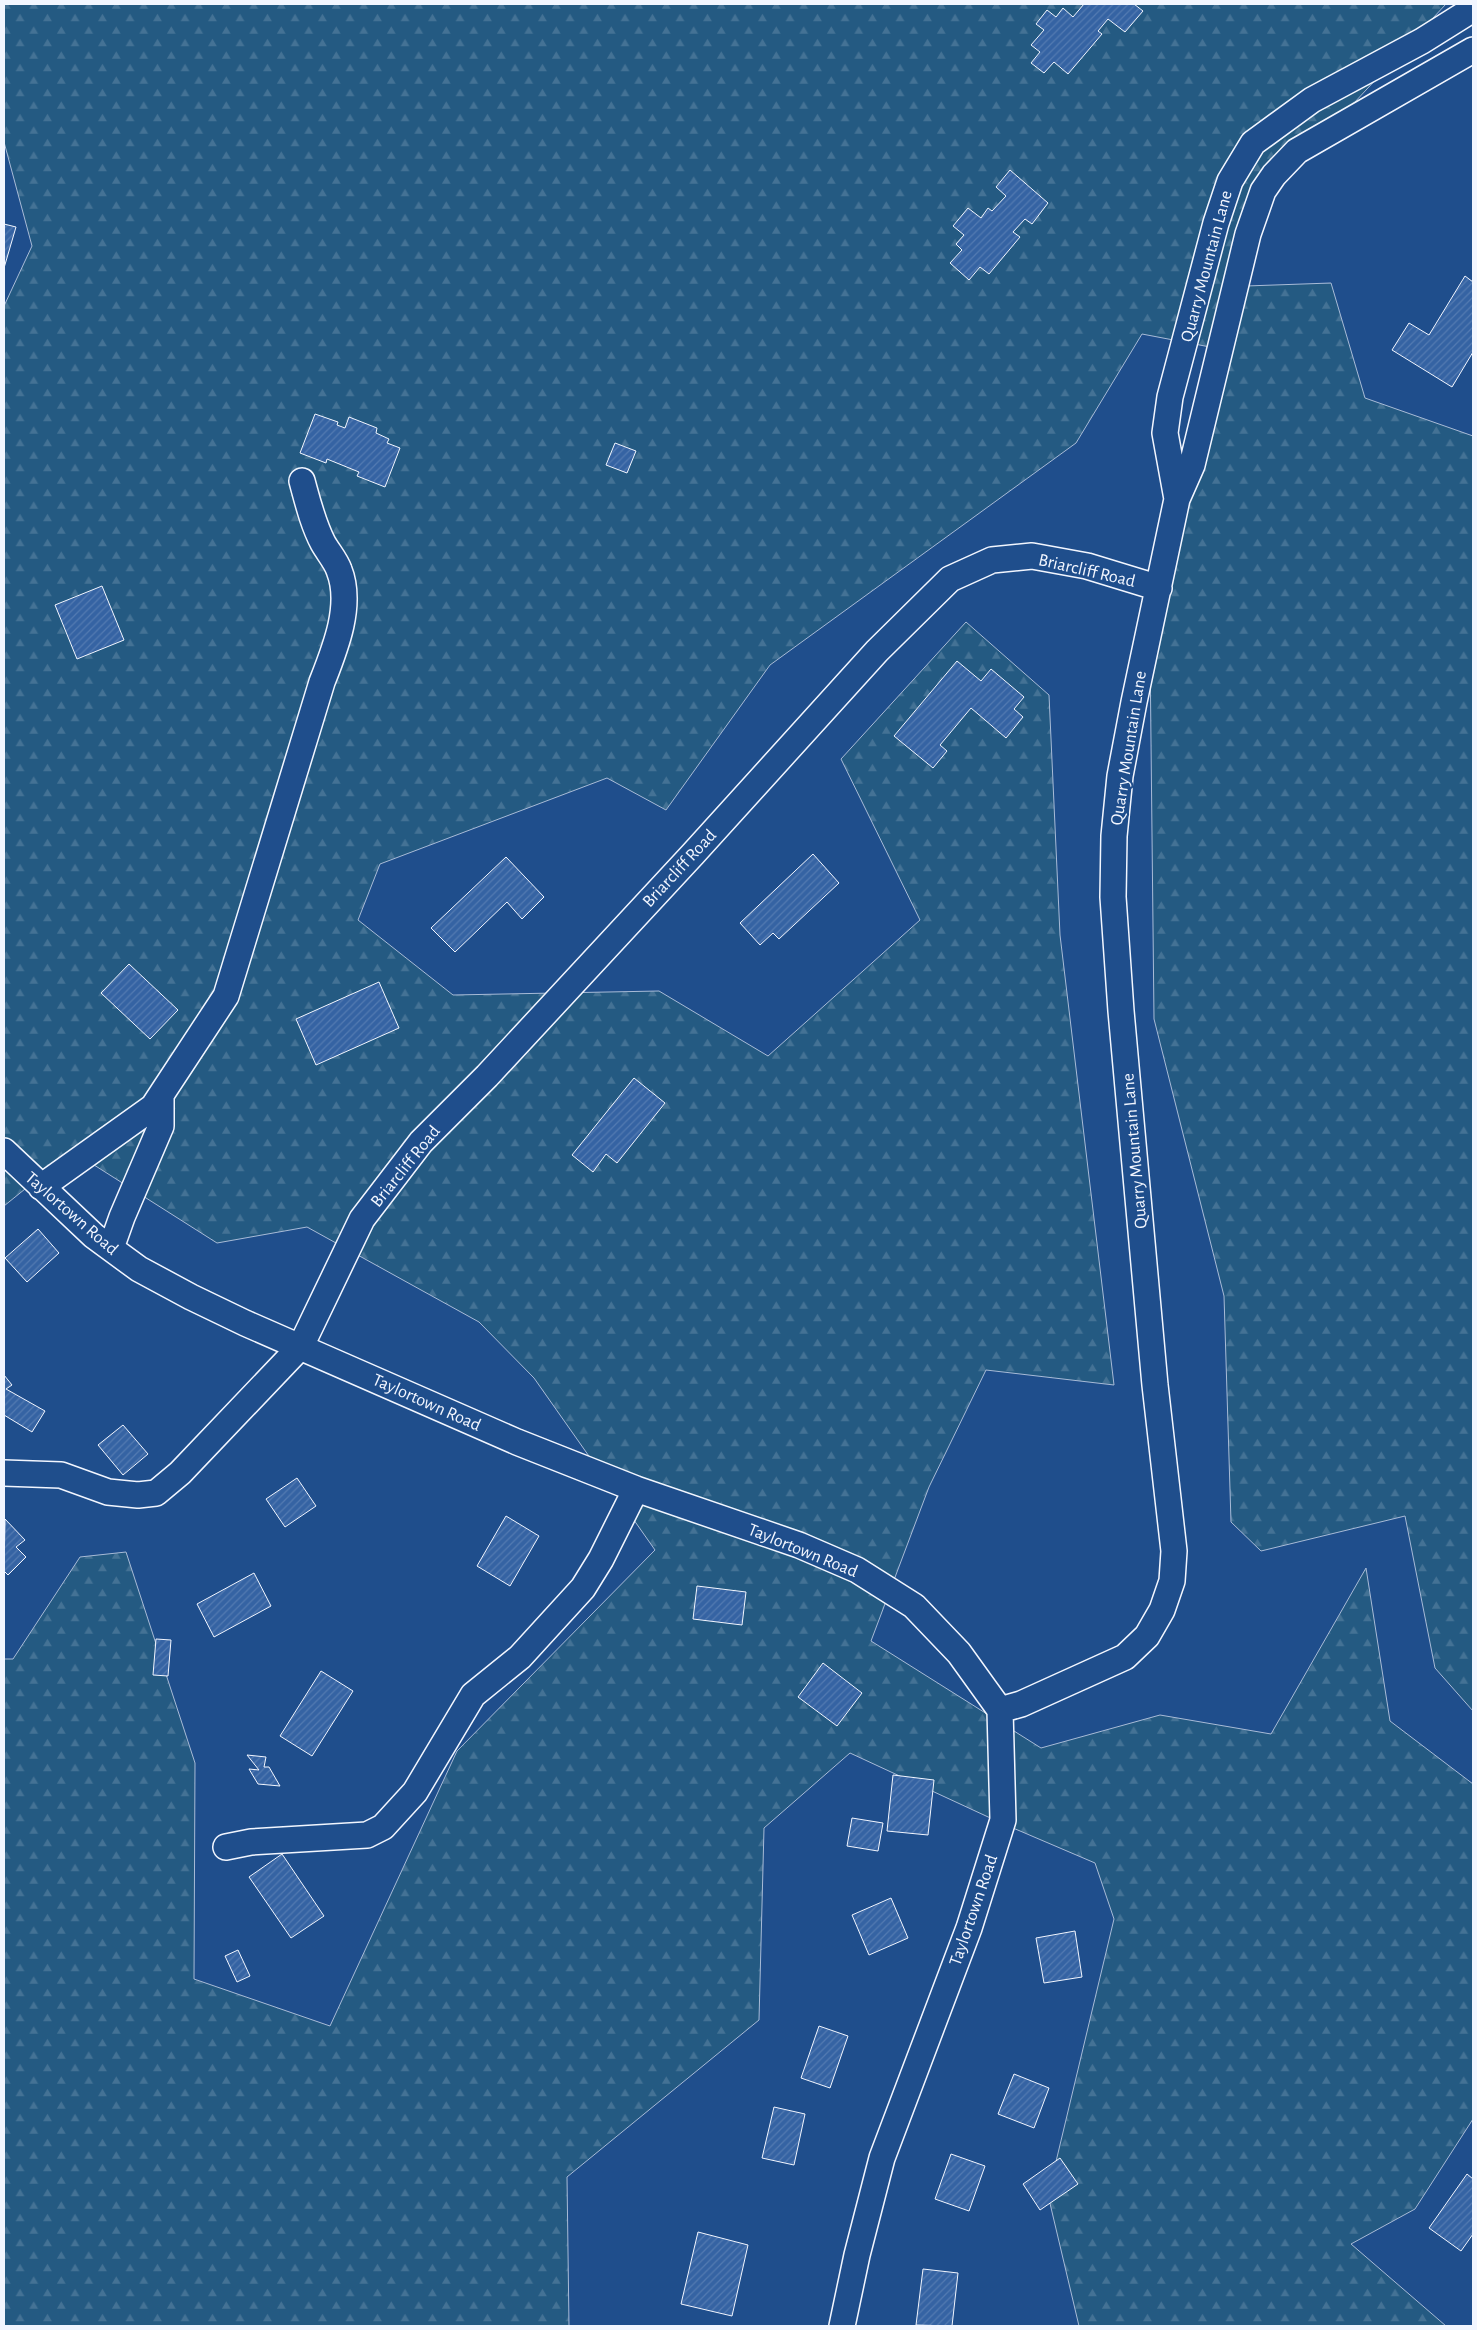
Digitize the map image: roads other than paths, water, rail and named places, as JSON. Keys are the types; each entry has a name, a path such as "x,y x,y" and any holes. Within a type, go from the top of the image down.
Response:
{"street":[{"name":"Quarry Mountain Lane","path":"1177,499 1165,433 1170,397 1220,208 1230,181 1253,144 1312,100 1445,27 1473,9"},
{"path":"1445,27 1468,53"},
{"name":"Quarry Mountain Lane","path":"1000,1710 1021,1704 1125,1657 1155,1624 1172,1581 1174,1551 1155,1385 1112,896 1114,836 1120,776 1177,499 1192,465 1248,234 1263,191 1274,175 1296,151 1468,53"},
{"path":"1220,208 1254,216"},
{"path":"41,1187 153,1107 226,996 343,615 339,570 311,516 302,482"},
{"name":"Briarcliff Road","path":"4,1473 61,1474 108,1492 138,1495 156,1492 180,1474 301,1346 362,1219 421,1142 487,1076 876,651 950,580 992,560 1032,556 1087,566 1159,588"},
{"path":"110,1248 162,1126 161,1095"},
{"name":"Taylortown Road","path":"4,1151 94,1236 139,1269 191,1297 245,1323 518,1442 636,1489 799,1545 857,1570 914,1606 959,1653 1000,1710 1003,1820 970,1928 882,2158 857,2255 842,2326"},
{"path":"226,1847 251,1842 368,1835 383,1827 415,1792 474,1695 520,1657 583,1588 601,1559 636,1489"}]}
